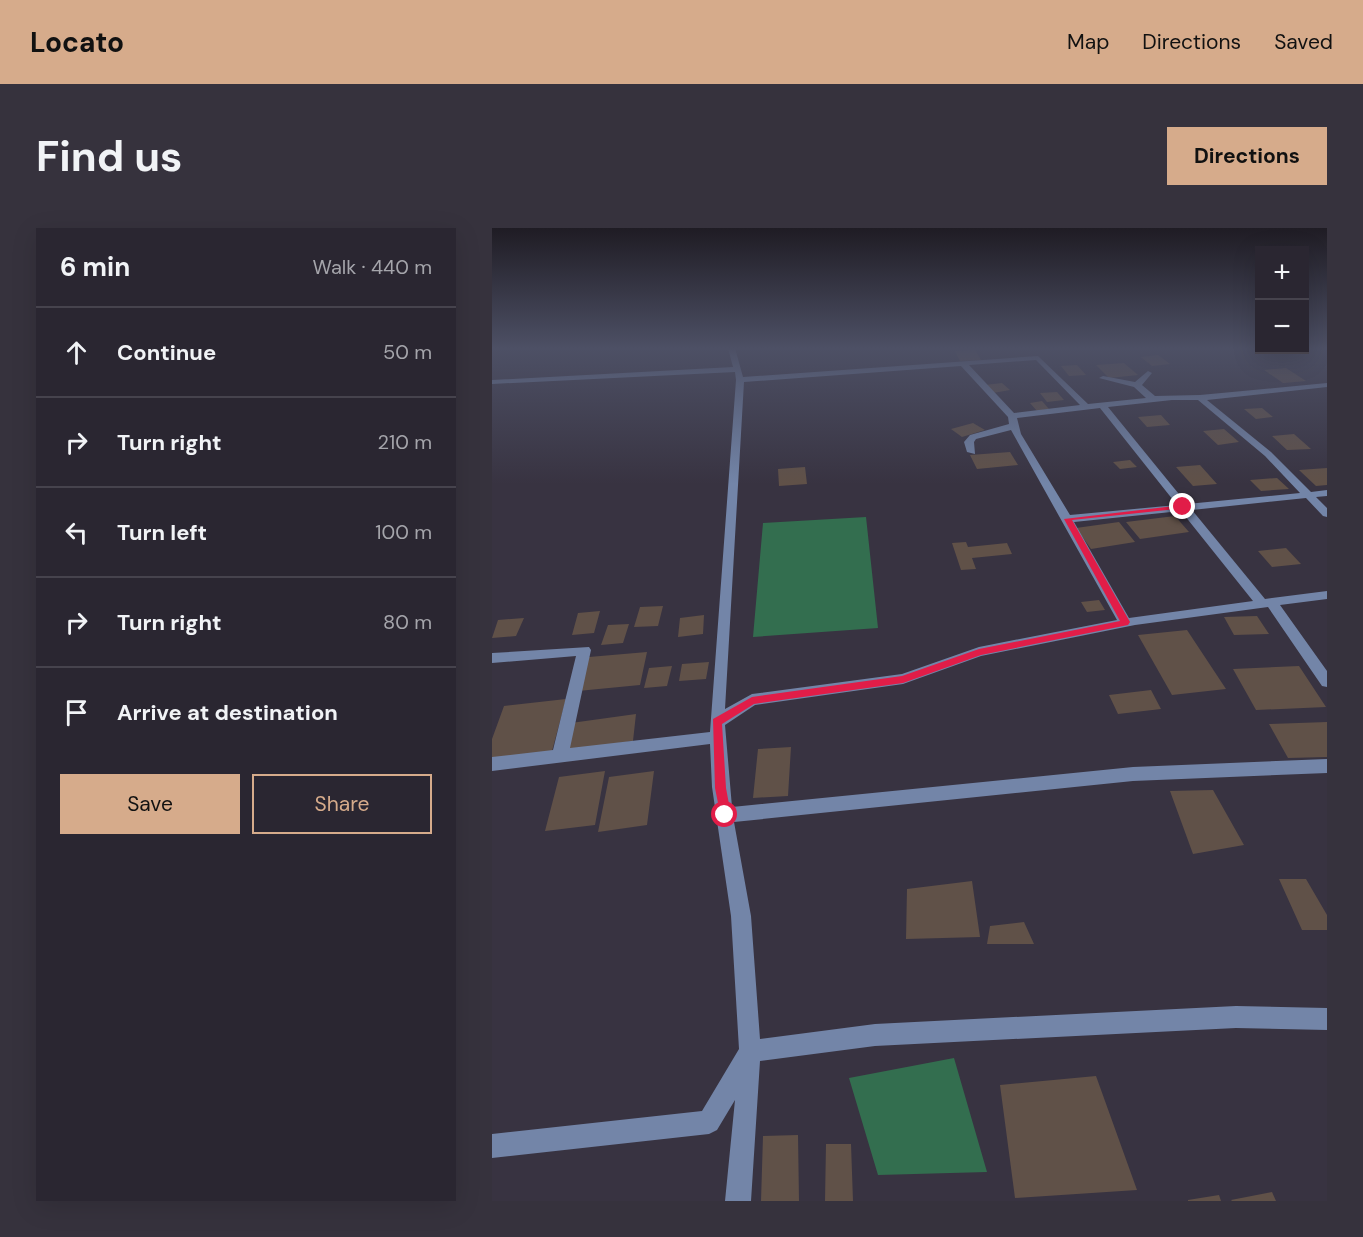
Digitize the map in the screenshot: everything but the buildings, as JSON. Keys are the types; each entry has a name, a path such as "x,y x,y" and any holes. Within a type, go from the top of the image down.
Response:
{"street":[{"path":"738,393 717,729 720,788 741,915 750,1051 738,1201"},
{"path":"989,393 1013,421 1016,434 1125,622"},
{"path":"1073,393 1086,407"},
{"path":"1147,393 1153,399"},
{"path":"972,452 969,442 973,437 1013,421 1102,405 1153,399 1200,398 1245,393"},
{"path":"1200,398 1239,429 1327,514"},
{"path":"1102,405 1183,507 1266,603 1327,682"},
{"path":"1067,519 1327,492"},
{"path":"492,764 560,756 717,729 752,700 903,680 979,652 1125,622 1327,595"},
{"path":"492,658 584,650 560,756"},
{"path":"725,815 1121,775 1327,766"},
{"path":"750,1051 875,1035 1236,1017 1327,1019"},
{"path":"492,1146 709,1122 750,1051"}],"green space":[{"path":"866,517 878,628 753,637 763,523"},
{"path":"954,1058 987,1172 878,1175 849,1078"}],"route":[{"path":"725,815 720,788 717,722 752,700 903,680 979,652 1125,622 1067,519 1183,507"}]}
